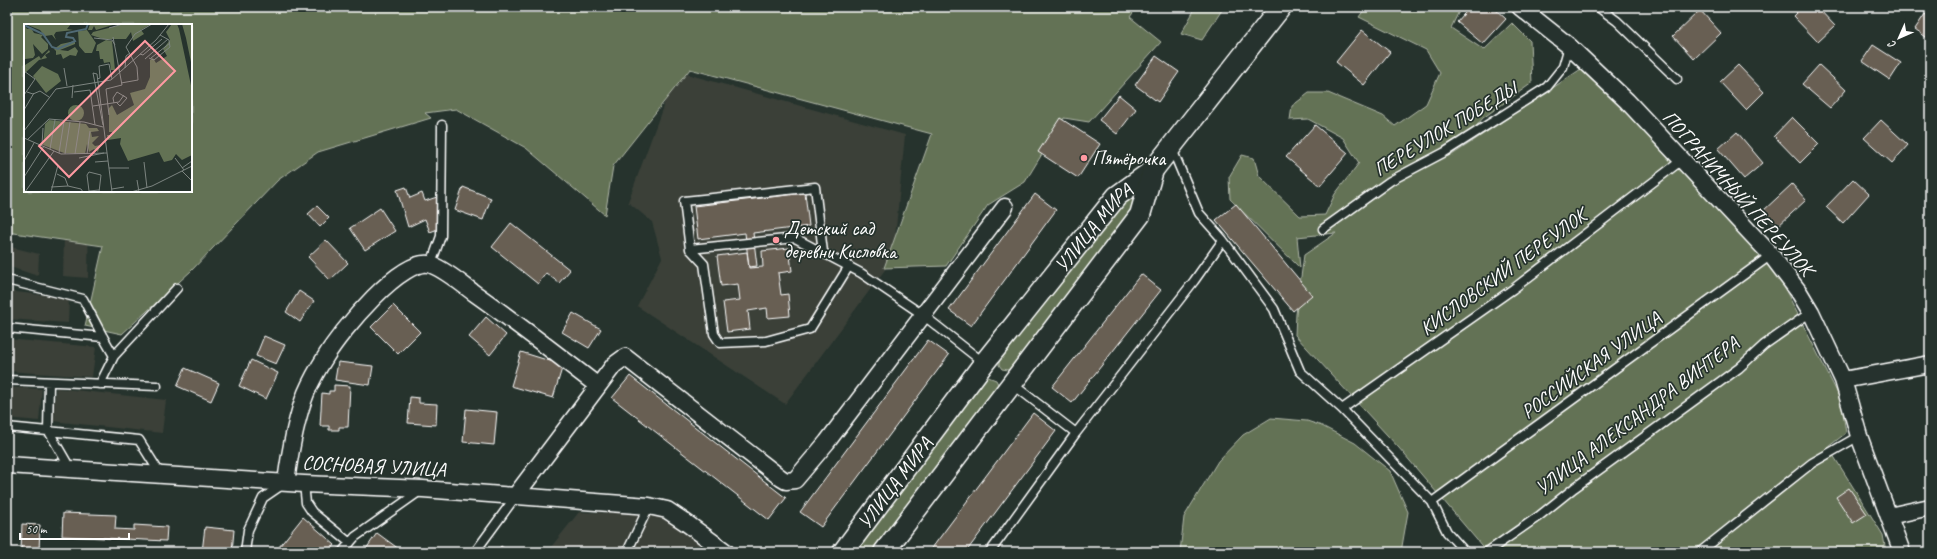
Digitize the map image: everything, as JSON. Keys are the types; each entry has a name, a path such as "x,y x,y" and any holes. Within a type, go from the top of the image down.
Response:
{"street":[{"path":"1154,170 1281,7"},
{"name":"ПОГРАНИЧНЫЙ ПЕРЕУЛОК","path":"1520,7 1569,46 1627,101 1771,255 1799,292 1811,312 1843,380 1859,436 1889,516 1900,551"},
{"name":"УЛИЦА МИРА","path":"843,552 984,363 1117,196 1154,170"},
{"name":"УЛИЦА МИРА","path":"884,552 1140,215 1154,170"},
{"path":"516,495 614,365 625,357 781,478 790,481 799,476 827,442 1005,206"},
{"path":"286,482 292,440 306,393 326,356 366,305 399,274 415,265 431,264 524,328 598,386"},
{"path":"984,363 1011,385"},
{"path":"1843,380 1930,364"},
{"name":"СОСНОВАЯ УЛИЦА","path":"7,465 70,468 161,476 423,489 649,506 667,510 726,552"},
{"path":"1889,516 1930,507"}],"lane":[{"path":"1598,7 1617,21 1677,79"},
{"name":"ПЕРЕУЛОК ПОБЕДЫ","path":"1323,229 1390,181 1445,152 1547,87 1563,67 1569,46"},
{"path":"431,264 441,236 442,126"},
{"path":"1171,148 1199,212 1223,240 1274,309 1300,371 1342,409 1432,502 1447,532 1465,552"},
{"name":"КИСЛОВСКИЙ ПЕРЕУЛОК","path":"1342,409 1513,289 1682,160"},
{"path":"823,252 815,187 684,201 690,248 704,264 714,334 720,342 766,341 810,329 849,266"},
{"path":"690,248 795,238 849,266 923,315 984,363"},
{"path":"990,552 1076,434 1186,292 1223,240"},
{"name":"РОССИЙСКАЯ УЛИЦА","path":"1432,502 1771,255"},
{"path":"7,280 84,299 114,356"},
{"path":"100,384 114,356 177,288"},
{"name":"УЛИЦА АЛЕКСАНДРА ВИНТЕРА","path":"1487,552 1539,516 1574,488 1739,368 1764,345 1811,312"},
{"path":"7,328 103,337"},
{"path":"7,380 49,383 157,386"},
{"path":"49,383 48,430 70,468"},
{"path":"1011,385 1015,386 1076,434"},
{"path":"7,427 139,440 161,476"},
{"path":"1700,552 1812,463 1859,436"},
{"path":"245,552 248,530 263,498 286,482"},
{"path":"304,484 306,503 312,512 350,543"},
{"path":"342,552 355,537 423,489"},
{"path":"475,552 516,495"},
{"path":"627,552 649,506"}],"shaded area":[{"name":"Детский сад деревни Кисловка","path":"676,71 905,135 893,259 785,404 637,306 662,258 652,222 628,202"},
{"path":"65,199 89,203 88,278 63,276"},
{"path":"7,246 39,254 38,276 7,266"},
{"path":"7,291 69,298 68,323 7,319"},
{"path":"7,339 96,347 92,377 7,371"},
{"path":"7,387 42,389 39,421 7,418"},
{"path":"56,388 166,400 162,433 52,421"},
{"path":"579,512 633,513 666,517 715,552 547,552"}],"green space":[{"path":"7,7 1137,7 1130,17 1161,42 1089,122 1064,118 1025,182 988,205 946,266 884,268 932,134 690,69 613,166 605,215 526,148 456,109 425,113 431,118 318,152 278,180 191,271 122,334 85,326 103,246 7,232"},
{"path":"1196,7 1224,7 1202,40 1181,34"},
{"path":"1388,7 1461,7 1451,28 1484,50 1512,23 1530,41 1532,83 1483,118 1452,155 1584,67 1775,269 1841,400 1846,433 1828,447 1883,535 1886,552 1487,552 1399,448 1295,335 1296,314 1304,255 1336,233 1297,237 1300,268 1230,199 1229,177 1242,155 1254,158 1259,176 1300,216 1325,215 1335,194 1359,163 1343,138 1308,119 1290,120 1292,106 1309,93 1328,93 1383,116 1395,126 1426,104 1440,73 1426,50 1359,17 1364,10"},
{"path":"1133,196 1138,201 1012,367 1008,370 1002,369 999,365 999,360 1125,199"},
{"path":"988,377 996,380 998,384 996,389 874,552 855,552 984,379"},
{"path":"1271,418 1307,421 1322,426 1355,443 1390,471 1408,512 1401,552 1180,552 1184,517 1218,461 1243,435"}],"building":[{"path":"1470,7 1493,7 1506,19 1483,44 1457,22"},
{"path":"1802,7 1817,7 1835,26 1818,42 1793,16"},
{"path":"1700,10 1721,33 1694,59 1673,36"},
{"path":"1925,14 1930,18 1930,40 1915,29"},
{"path":"1362,30 1390,52 1364,85 1336,62"},
{"path":"1873,45 1901,63 1890,80 1862,61"},
{"path":"1156,56 1179,72 1158,102 1135,85"},
{"path":"1738,65 1764,92 1746,110 1720,82"},
{"path":"1819,65 1846,90 1830,108 1802,84"},
{"path":"1119,95 1136,109 1117,134 1099,120"},
{"path":"1792,117 1819,144 1800,163 1774,136"},
{"path":"1060,118 1100,144 1078,178 1038,152"},
{"path":"1881,120 1908,145 1892,163 1864,138"},
{"path":"1315,125 1348,153 1320,186 1286,157"},
{"path":"1737,132 1763,163 1744,179 1718,149"},
{"path":"1853,179 1869,194 1843,223 1826,207"},
{"path":"1792,184 1806,200 1777,227 1763,211"},
{"path":"406,187 410,198 422,193 425,201 437,197 438,229 430,232 425,219 408,227 397,190"},
{"path":"463,187 491,198 483,220 455,210"},
{"path":"805,193 809,226 753,233 757,266 749,267 745,233 698,239 694,206"},
{"path":"1035,194 1056,210 971,326 949,310"},
{"path":"1236,204 1312,295 1293,311 1216,220"},
{"path":"317,206 329,218 320,227 308,214"},
{"path":"380,208 395,231 365,250 350,228"},
{"path":"511,223 570,270 559,283 546,273 538,284 492,247"},
{"path":"326,240 348,263 330,280 308,257"},
{"path":"789,248 792,271 778,273 781,295 788,294 790,316 768,318 767,308 748,311 750,329 727,332 723,302 740,300 738,284 721,286 717,256 747,252 749,268 763,267 762,251"},
{"path":"1141,274 1161,290 1072,403 1052,387"},
{"path":"299,291 314,301 300,322 286,312"},
{"path":"393,305 420,332 398,354 371,327"},
{"path":"573,313 601,329 589,348 562,332"},
{"path":"486,317 506,335 490,355 469,337"},
{"path":"264,336 285,345 276,364 256,356"},
{"path":"928,340 949,355 821,527 800,512"},
{"path":"521,352 563,365 553,398 511,386"},
{"path":"251,360 278,373 266,399 239,386"},
{"path":"338,362 373,366 370,385 335,380"},
{"path":"185,368 219,383 211,401 177,386"},
{"path":"630,376 786,498 769,520 612,398"},
{"path":"334,385 350,386 348,427 339,427 339,430 329,430 329,426 320,426 322,393 329,394 329,391 334,391"},
{"path":"410,397 419,398 419,403 437,404 436,425 408,423"},
{"path":"466,409 497,412 494,445 463,442"},
{"path":"1033,413 1056,431 966,552 929,552"},
{"path":"1849,488 1867,514 1853,523 1836,497"},
{"path":"63,513 116,515 115,529 134,530 134,525 167,527 166,541 62,536"},
{"path":"303,517 335,545 329,552 275,552"},
{"path":"22,524 40,525 39,552 21,552"},
{"path":"205,527 234,530 232,552 202,552"},
{"path":"377,533 403,552 364,552"},
{"path":"501,546 509,552 496,552"}],"place":[{"name":"Пятёрочка","path":"1084,158"},
{"name":"Детский сад деревни Кисловка","path":"776,240"}]}
